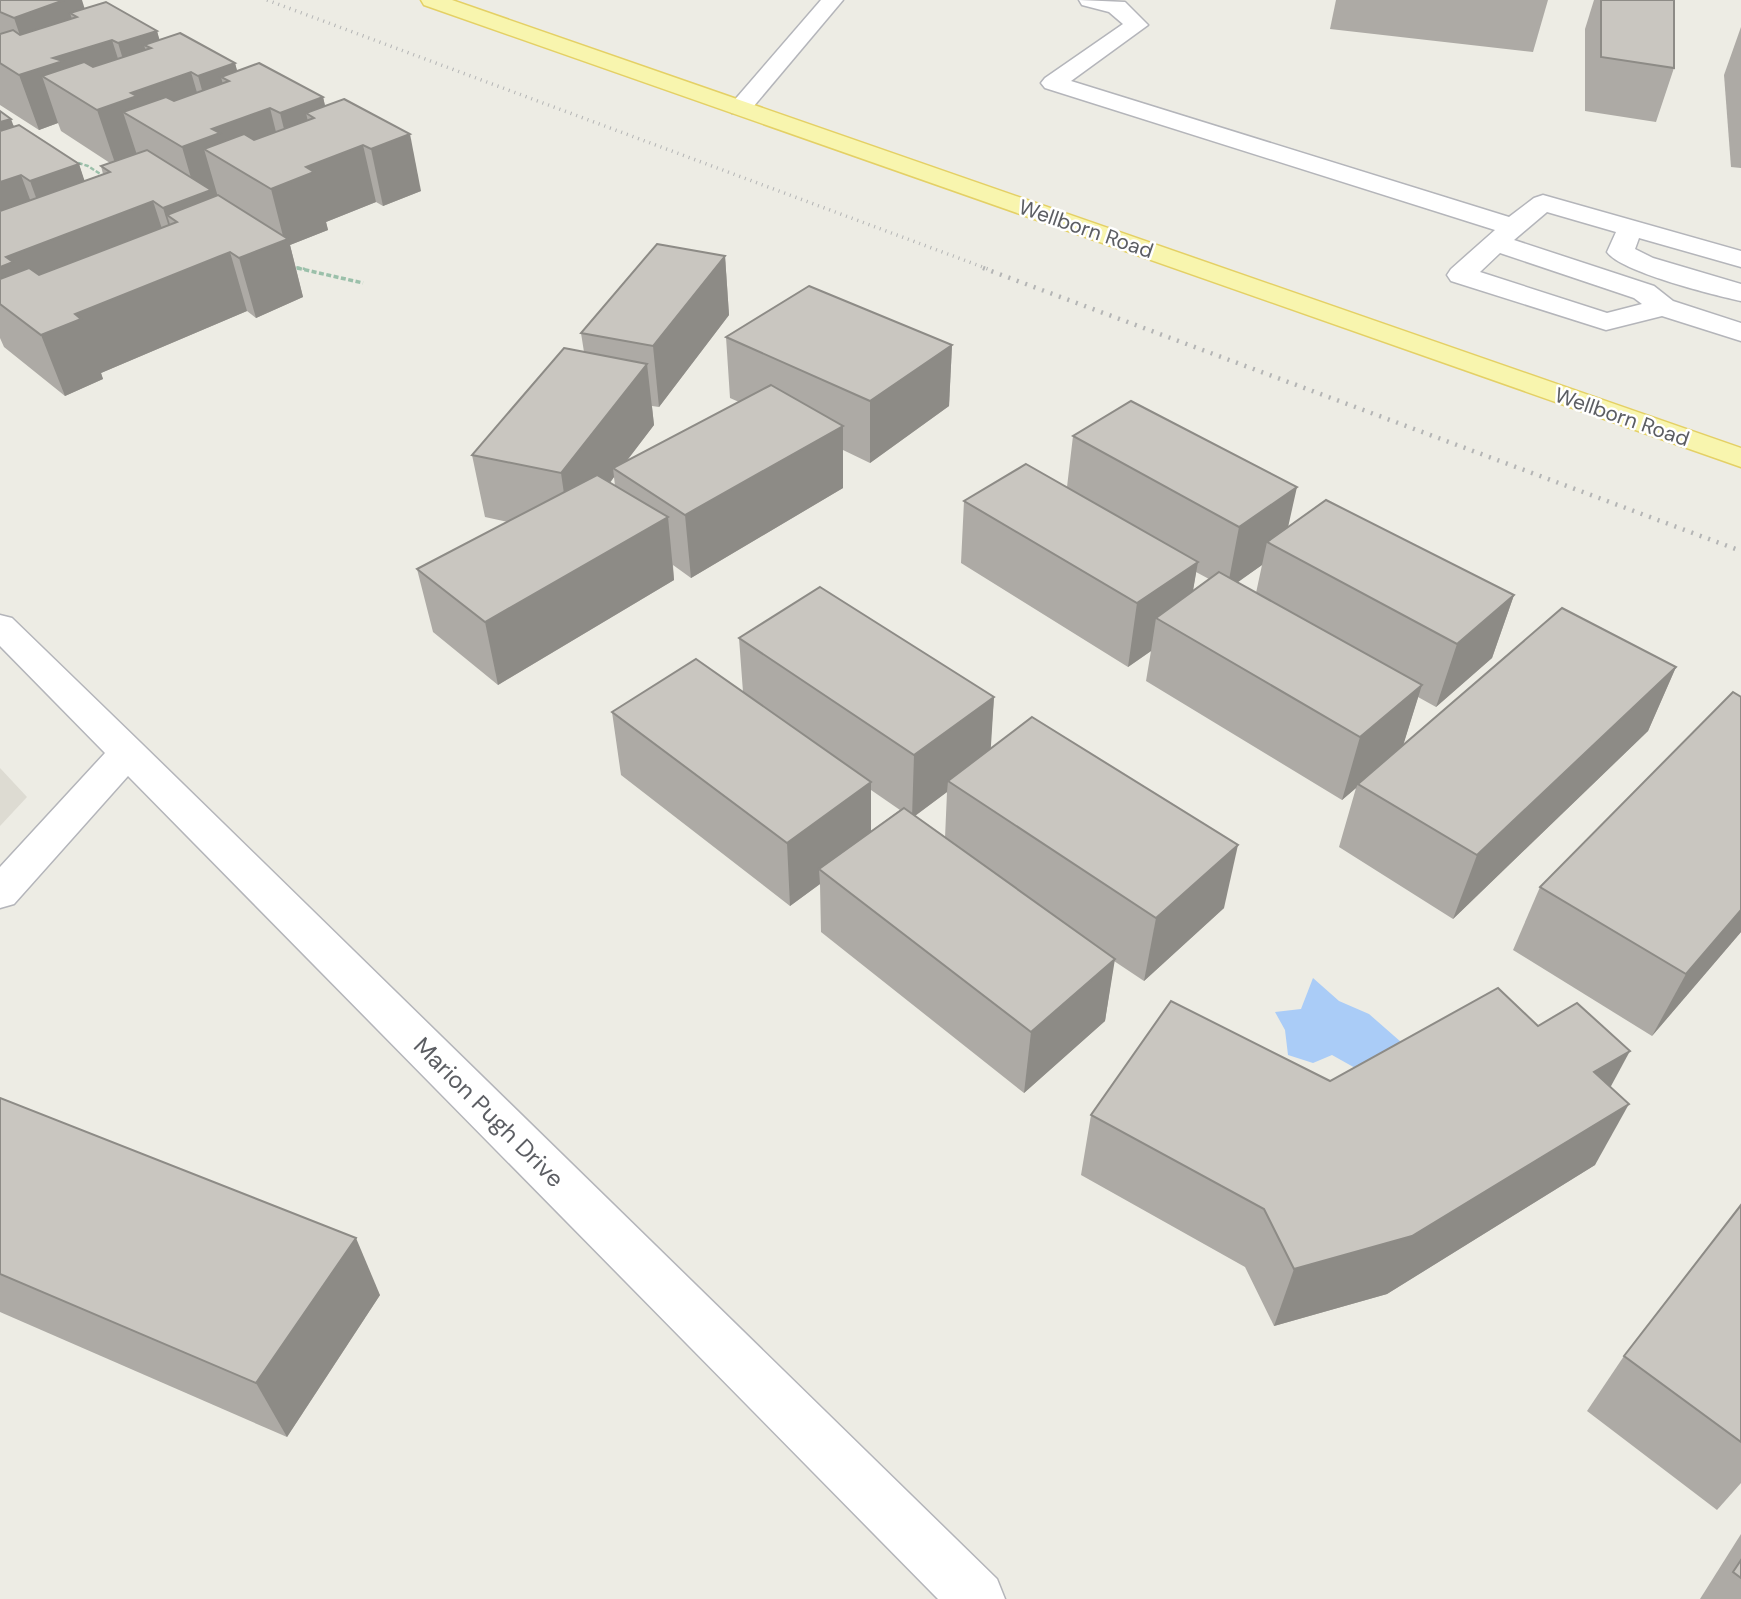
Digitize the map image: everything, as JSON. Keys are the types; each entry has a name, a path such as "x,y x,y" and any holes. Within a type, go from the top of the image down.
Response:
{"main road":[{"name":"Wellborn Road","path":"432,0 1741,458"}],"street":[{"path":"740,108 832,0"},
{"path":"1090,0 1117,7 1137,24 1054,83 1504,235 1644,292 1664,307 1741,332"},
{"path":"1664,307 1606,322 1461,275 1543,203 1741,260"},
{"path":"1631,228 1620,253 1643,264 1741,293"},
{"name":"Marion Pugh Drive","path":"0,626 977,1599"},
{"path":"0,893 128,752"}],"path":[{"path":"65,159 88,166 113,183"},
{"path":"289,265 363,284"}],"shaded area":[{"path":"0,768 27,797 0,826"}],"water":[{"path":"1313,978 1339,1001 1369,1014 1401,1042 1397,1068 1357,1069 1332,1055 1313,1063 1288,1055 1285,1030 1275,1012 1301,1009"}],"building":[{"path":"0,0 64,0 14,18 0,12"},
{"path":"1601,0 1674,0 1674,68 1601,57"},
{"path":"106,2 157,31 118,43 112,40 53,58 63,61 19,75 0,63 0,34 13,30 20,35 77,17 70,13"},
{"path":"180,33 235,63 198,76 191,72 131,93 137,96 97,110 42,76 84,62 93,67 151,48 144,45"},
{"path":"259,63 323,97 280,113 270,108 212,129 220,133 182,147 123,112 166,97 174,101 229,81 221,77"},
{"path":"344,99 410,134 371,149 363,145 306,167 314,172 271,189 204,149 244,134 254,140 314,118 306,113"},
{"path":"0,111 11,119 0,122"},
{"path":"19,125 79,164 30,181 21,175 0,182 0,131"},
{"path":"147,150 211,190 163,208 153,201 6,257 13,262 0,267 0,211 110,172 101,166"},
{"path":"218,195 288,239 239,258 230,252 75,314 81,319 41,335 0,304 0,279 29,268 39,275 177,222 167,215"},
{"path":"657,244 725,256 653,346 581,333"},
{"path":"809,286 952,345 870,401 726,337"},
{"path":"564,348 647,364 561,473 472,455"},
{"path":"771,385 843,426 685,515 613,468"},
{"path":"1131,401 1297,487 1239,527 1073,436"},
{"path":"1026,464 1198,562 1137,603 964,501"},
{"path":"597,475 668,517 485,622 417,569"},
{"path":"1326,500 1514,595 1457,644 1267,542"},
{"path":"1219,572 1422,685 1360,737 1156,618"},
{"path":"820,587 994,697 914,755 739,638"},
{"path":"1562,608 1676,667 1477,855 1358,784"},
{"path":"696,659 871,782 787,843 612,712"},
{"path":"1733,692 1741,697 1741,910 1686,974 1540,887"},
{"path":"1032,717 1238,845 1156,918 948,781"},
{"path":"904,808 1115,959 1031,1032 819,869"},
{"path":"1498,988 1538,1026 1577,1003 1630,1051 1594,1072 1629,1104 1412,1236 1294,1269 1264,1209 1091,1115 1171,1001 1330,1081"},
{"path":"0,1098 356,1238 256,1383 0,1274"},
{"path":"1741,1205 1741,1442 1624,1356"},
{"path":"1741,1560 1741,1578 1733,1572"}],"railway":[{"path":"267,0 988,269"},
{"path":"983,268 1741,551"}]}
